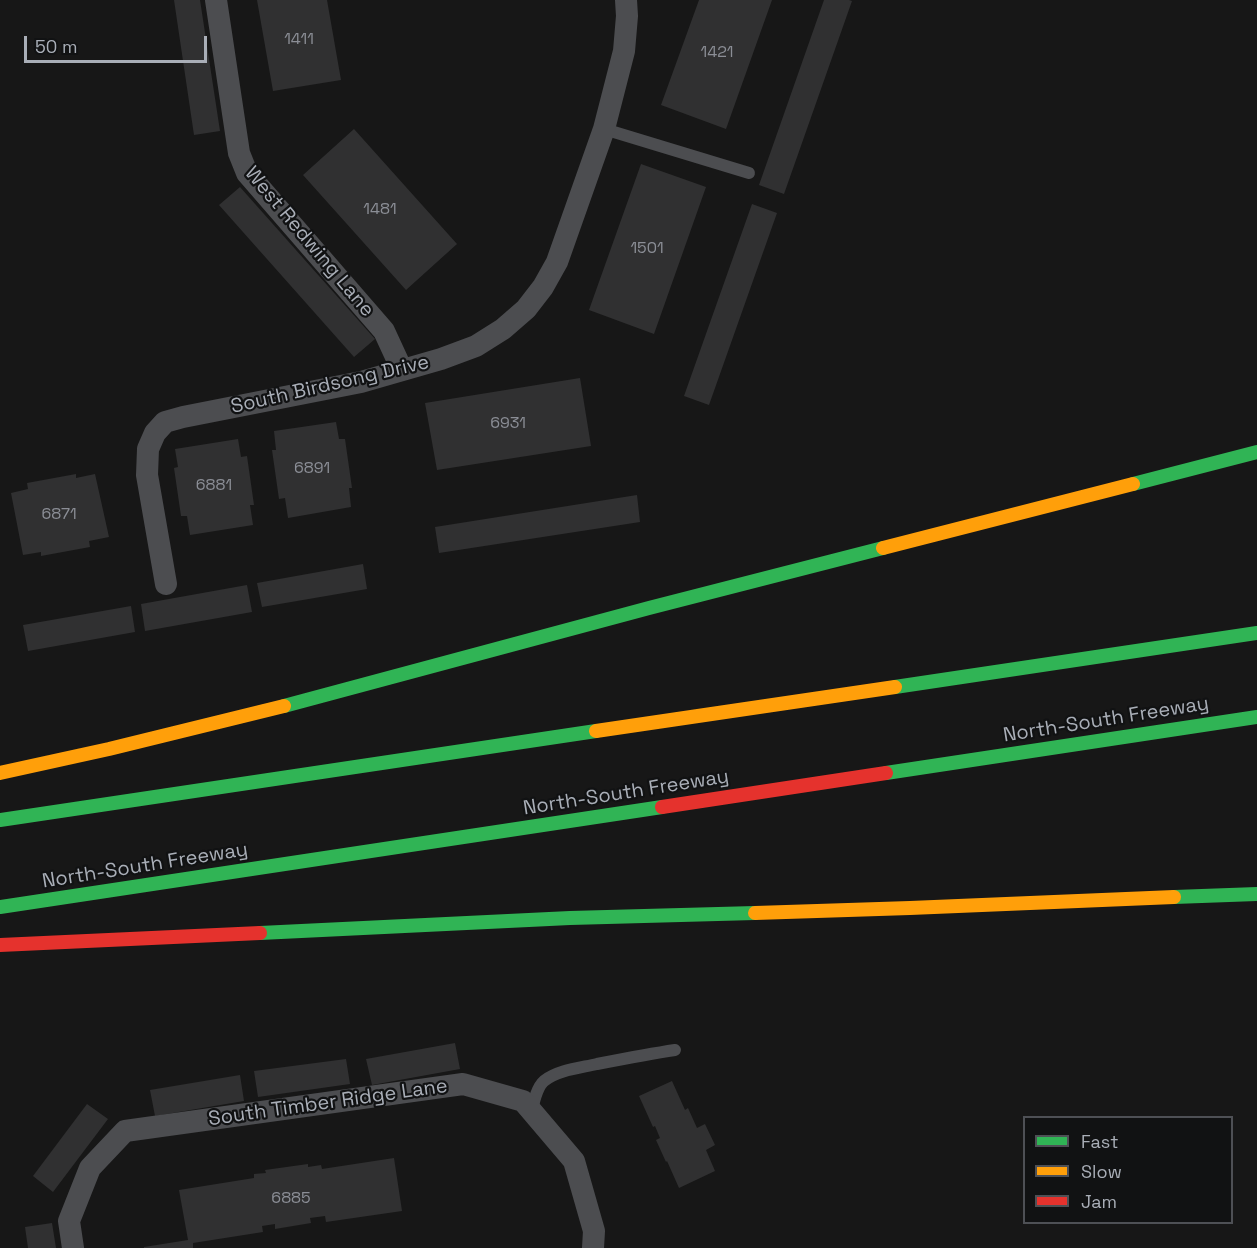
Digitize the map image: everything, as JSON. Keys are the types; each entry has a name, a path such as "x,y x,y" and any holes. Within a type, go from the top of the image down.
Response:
{"highway":[{"path":"0,774 334,693 649,608 1257,452"},
{"path":"0,820 1257,633"},
{"name":"North-South Freeway","path":"0,907 1257,717"},
{"path":"0,945 570,918 921,908 1257,894"}],"street":[{"name":"West Redwing Lane","path":"216,0 239,153 247,173 384,331 402,370"},
{"name":"South Birdsong Drive","path":"166,584 147,475 148,449 154,433 165,422 361,382 441,359 477,346 503,329 526,309 557,262 604,129 624,51 626,0"},
{"name":"South Timber Ridge Lane","path":"73,1248 69,1221 90,1168 125,1131 463,1084 523,1101 573,1161 594,1231 593,1248"}],"lane":[{"path":"604,129 749,173"},
{"path":"532,1110 542,1082 556,1074 645,1054 675,1050"}],"building":[{"path":"174,0 200,0 220,131 194,135"},
{"path":"257,0 327,0 341,80 273,91"},
{"path":"699,0 772,0 726,129 661,105"},
{"path":"824,0 852,1 784,194 759,185"},
{"path":"354,129 457,244 406,290 303,175"},
{"path":"641,164 706,187 654,334 589,310"},
{"path":"240,187 375,339 354,357 219,205"},
{"path":"752,204 777,213 709,405 684,396"},
{"path":"580,378 591,446 437,470 425,403"},
{"path":"336,422 339,439 345,439 352,488 349,488 351,507 288,518 285,498 279,499 272,450 276,450 274,431"},
{"path":"238,439 241,457 247,456 254,505 250,505 253,525 190,535 187,516 181,516 174,468 178,467 175,449"},
{"path":"76,474 76,478 95,474 109,537 89,541 90,547 41,556 41,552 23,555 11,493 28,489 27,483"},
{"path":"637,495 640,522 439,553 435,527"},
{"path":"363,564 367,589 262,607 257,583"},
{"path":"247,585 252,612 145,631 141,604"},
{"path":"131,606 135,632 28,651 23,625"},
{"path":"455,1043 460,1069 372,1085 366,1059"},
{"path":"346,1059 350,1084 258,1097 254,1071"},
{"path":"240,1075 244,1101 155,1116 150,1090"},
{"path":"672,1081 685,1110 688,1108 697,1128 705,1124 715,1145 706,1150 715,1171 679,1188 656,1140 660,1138 655,1126 653,1127 639,1096"},
{"path":"87,1104 108,1119 53,1192 33,1176"},
{"path":"394,1158 402,1211 326,1222 325,1216 310,1218 311,1223 275,1229 275,1224 262,1226 263,1232 193,1243 193,1248 144,1248 188,1240 179,1190 254,1178 254,1174 266,1173 265,1170 308,1164 308,1167 321,1165 322,1169"},
{"path":"52,1223 56,1248 28,1248 25,1227"}],"traffic: fast":[{"path":"1133,484 1257,452"},
{"path":"284,706 883,548"},
{"path":"895,687 1257,633"},
{"path":"886,773 1257,717"},
{"path":"0,820 596,731"},
{"path":"0,907 662,807"},
{"path":"1174,897 1257,894"},
{"path":"260,933 570,918 755,913"}],"traffic: slow":[{"path":"883,548 1133,484"},
{"path":"596,731 895,687"},
{"path":"0,773 284,706"},
{"path":"755,913 1174,897"}],"traffic: jam":[{"path":"662,807 886,773"},
{"path":"0,945 260,933"}]}
